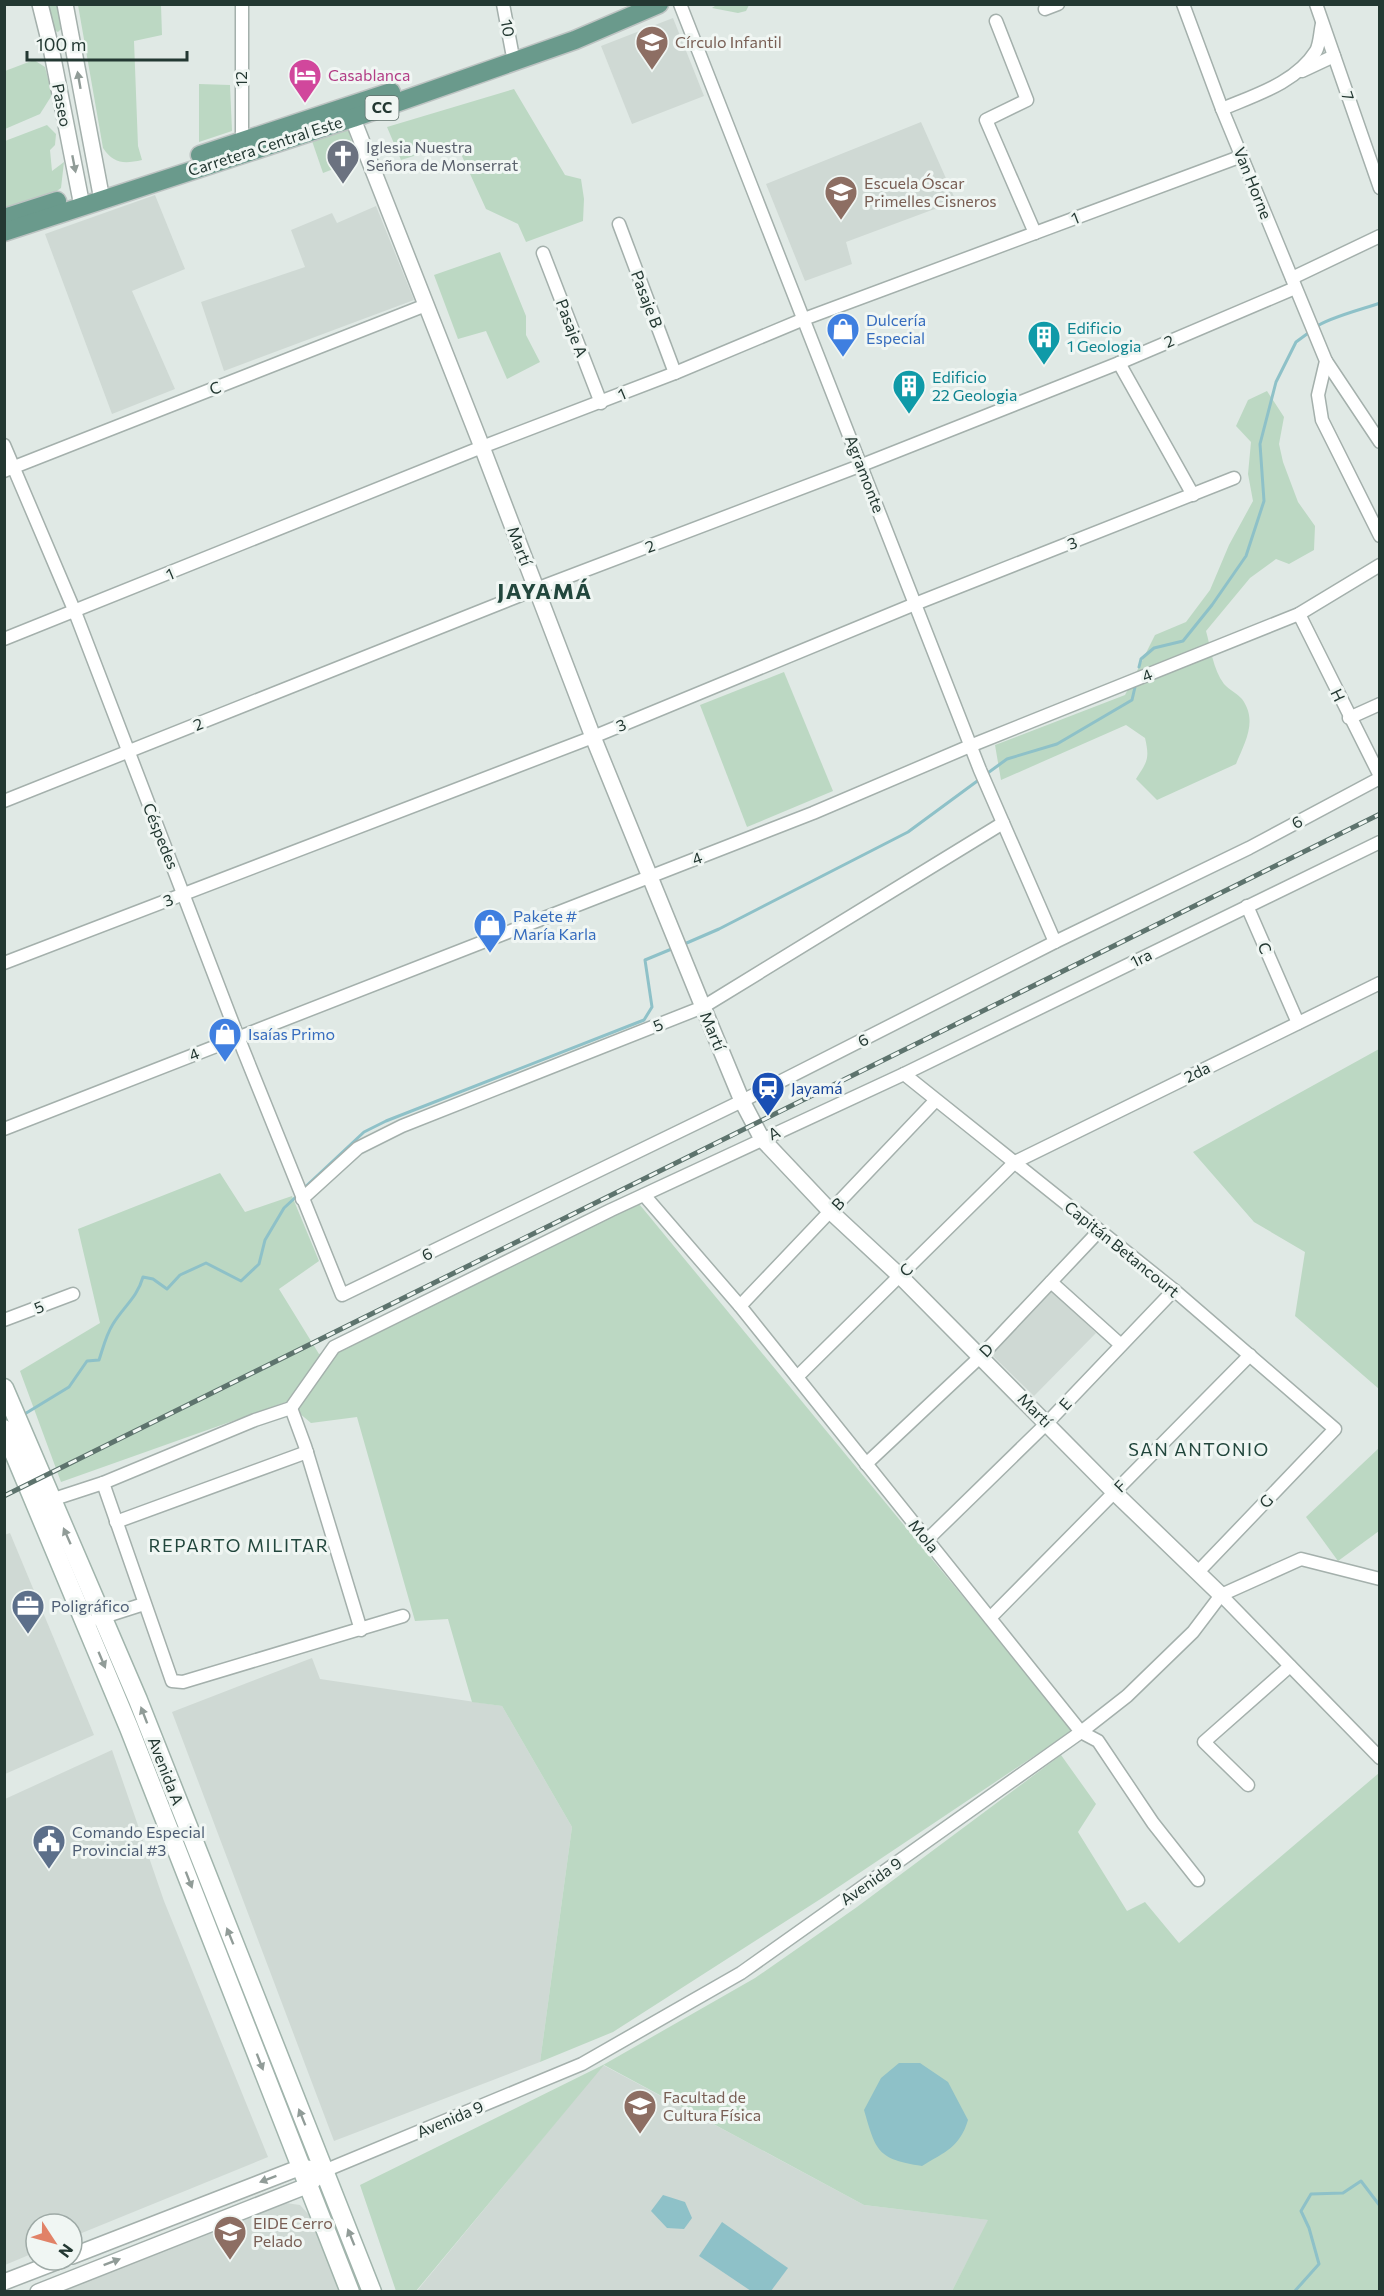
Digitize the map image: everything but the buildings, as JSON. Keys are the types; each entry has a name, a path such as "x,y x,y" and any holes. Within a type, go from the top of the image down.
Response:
{"main road":[{"name":"Carretera Central Este","path":"350,112 512,52 630,4"},
{"name":"Carretera Central Este","path":"4,218 81,200 575,40 659,4"},
{"name":"Carretera Central Este","path":"4,232 81,200"},
{"name":"Avenida A","path":"4,1388 13,1408 10,1430 351,2292"},
{"name":"Avenida A","path":"10,1430 51,1500 103,1616 372,2292"}],"street":[{"name":"Paseo","path":"40,4 81,200"},
{"name":"Paseo","path":"65,4 100,194"},
{"name":"12","path":"242,4 242,148"},
{"name":"10","path":"503,4 512,52"},
{"name":"Agramonte","path":"680,4 970,746 1055,942"},
{"path":"1045,9 1058,4"},
{"name":"Van Horne","path":"1183,4 1222,109 1326,361 1380,442"},
{"name":"7","path":"1316,4 1380,188"},
{"path":"996,21 1028,100 986,120 1035,233"},
{"path":"1297,73 1317,50 1322,23"},
{"path":"1222,109 1334,56"},
{"name":"Martí","path":"350,112 593,736 703,1008 742,1101 762,1139 831,1212 900,1276 1380,1758"},
{"name":"1","path":"4,639 482,447 601,403 804,319 1242,156"},
{"name":"Pasaje B","path":"619,224 675,373"},
{"name":"2","path":"4,801 536,589 862,465 1119,363 1293,283 1380,236"},
{"name":"Pasaje A","path":"543,254 601,403"},
{"name":"C","path":"9,470 426,305"},
{"path":"1326,361 1318,395 1322,420 1380,536"},
{"path":"1119,363 1193,495"},
{"name":"Céspedes","path":"4,445 9,470 75,612 238,1037 342,1295"},
{"name":"3","path":"4,963 593,736 915,604 1234,478"},
{"name":"4","path":"4,1129 813,813 970,746 1299,614 1380,565"},
{"name":"H","path":"1299,614 1380,777"},
{"path":"1349,718 1380,704"},
{"name":"6","path":"342,1295 742,1101 1055,942 1250,848 1380,777"},
{"name":"5","path":"300,1194 358,1148 402,1126 703,1008 1003,823"},
{"name":"1ra","path":"904,1074 1380,842"},
{"name":"C","path":"1247,906 1298,1023"},
{"name":"2da","path":"1015,1162 1380,983"},
{"name":"Capitán Betancourt","path":"904,1074 1174,1290 1335,1429"},
{"name":"A","path":"291,1408 334,1347 645,1195 904,1074"},
{"name":"B","path":"740,1306 935,1101"},
{"name":"C","path":"797,1377 1015,1162"},
{"name":"Mola","path":"645,1195 740,1306 1081,1732 1098,1741 1153,1822 1198,1880"},
{"name":"D","path":"866,1464 980,1356 1099,1231"},
{"path":"1052,1282 1121,1345"},
{"name":"E","path":"927,1540 1047,1423 1174,1290"},
{"name":"5","path":"4,1320 73,1294"},
{"name":"F","path":"990,1618 1250,1355"},
{"path":"51,1500 103,1483 255,1420 291,1408 307,1452 361,1629"},
{"name":"G","path":"1197,1573 1335,1429"},
{"path":"116,1522 307,1452"},
{"path":"103,1483 172,1681 183,1682 403,1616"},
{"name":"Avenida 9","path":"38,2292 309,2185 324,2171 582,2064 741,1973 1081,1732 1135,1688 1192,1632 1221,1596 1301,1559 1380,1579"},
{"path":"86,1623 144,1604"},
{"path":"1248,1785 1204,1742 1290,1666"},
{"path":"84,2251 301,2167 324,2171"},
{"path":"4,2282 30,2272"}],"shaded area":[{"name":"Círculo Infantil","path":"673,18 704,96 632,124 601,46"},
{"name":"Escuela Óscar Primelles Cisneros","path":"921,122 956,201 846,242 852,264 805,281 766,184"},
{"path":"155,195 185,269 132,291 175,389 112,414 45,234"},
{"path":"376,206 414,300 224,371 201,302 305,267 291,230 332,213 337,223"},
{"path":"1052,1291 1096,1333 1034,1396 992,1355"},
{"name":"Poligráfico","path":"10,1533 94,1735 5,1774 4,1535"},
{"path":"312,1658 320,1679 502,1706 572,1827 540,2062 334,2141 172,1712"},
{"path":"112,1750 164,1901 268,2157 84,2232 84,2212 24,2212 24,2257 5,2265 5,1799"},
{"name":"Facultad de Cultura Física","path":"603,2065 864,2205 989,2220 952,2291 416,2292"},
{"name":"EIDE Cerro Pelado","path":"286,2203 300,2205 310,2216 339,2291 57,2292 238,2220"}],"green space":[{"path":"718,4 749,5 746,11 738,13 712,8"},
{"path":"48,5 57,5 61,29 58,32 53,30"},
{"path":"78,5 161,5 162,35 134,41 138,146 142,160 120,162 111,157 103,148"},
{"path":"34,60 45,67 52,95 40,114 5,129 5,71"},
{"path":"199,84 230,85 232,131 199,142"},
{"path":"514,89 565,175 581,179 584,199 583,221 526,242 518,224 486,209 456,143 401,160 387,127"},
{"path":"47,125 56,134 55,145 50,150 52,171 64,162 61,188 54,193 5,209 5,141"},
{"path":"348,129 357,160 323,173 312,141"},
{"path":"500,252 526,316 526,335 540,362 507,379 486,331 458,339 434,275"},
{"path":"1267,391 1284,417 1279,444 1283,462 1298,502 1315,526 1314,550 1289,564 1276,559 1250,578 1206,631 1220,678 1242,699 1249,715 1250,723 1246,740 1236,764 1157,800 1136,779 1146,760 1145,738 1126,725 1001,780 995,745 1125,695 1155,635 1186,622 1210,590 1229,545 1253,501 1248,474 1251,442 1236,426 1248,400"},
{"path":"784,672 833,791 747,827 700,705"},
{"path":"1379,1049 1379,1389 1295,1316 1305,1252 1254,1222 1193,1152"},
{"path":"220,1173 245,1212 292,1196 319,1261 279,1289 319,1354 635,1199 1073,1730 822,1898 613,2032 540,2062 572,1827 502,1706 472,1702 448,1619 415,1621 357,1417 311,1423 286,1402 61,1482 20,1371 100,1323 78,1229"},
{"path":"1379,1448 1379,1531 1338,1561 1306,1517"},
{"path":"1061,1755 1096,1804 1078,1832 1127,1911 1145,1902 1179,1943 1379,1773 1379,2291 952,2291 988,2220 864,2205 604,2065 416,2291 396,2291 360,2185 603,2065 755,1978 857,1907"}],"water":[{"path":"899,2063 920,2063 948,2082 968,2120 961,2137 951,2148 922,2166 896,2160 881,2151 872,2135 864,2110 881,2078"},
{"path":"663,2195 685,2202 692,2218 684,2229 667,2228 651,2211"},
{"path":"722,2222 788,2268 771,2291 751,2291 699,2256"}],"waterway":[{"path":"1316,327 1337,317 1380,303"},
{"path":"1139,667 1141,659 1154,648 1183,641 1212,605 1246,556 1264,501 1260,444 1276,382 1296,342 1311,331"},
{"path":"985,775 1007,759 1057,744 1132,700 1135,687"},
{"path":"682,945 719,929 908,832 980,779"},
{"path":"302,1190 364,1132 386,1121 644,1020 652,1007 645,960 674,948"},
{"path":"23,1415 69,1387 87,1361 99,1360 111,1328 134,1296 143,1277 153,1279 167,1289 180,1275 206,1263 241,1281 259,1264 265,1240 284,1208 298,1195"},
{"path":"1294,2292 1319,2264 1309,2228 1301,2211 1311,2194 1343,2193 1361,2181 1380,2206"}],"railway":[{"path":"4,1496 1380,814"}],"place":[{"name":"Círculo Infantil","path":"652,71"},
{"name":"Casablanca","path":"305,104"},
{"name":"Iglesia Nuestra Señora de Monserrat","path":"343,185"},
{"name":"Escuela Óscar Primelles Cisneros","path":"841,221"},
{"name":"Dulcería Especial","path":"843,358"},
{"name":"Edificio 1 Geologia","path":"1044,366"},
{"name":"Edificio 22 Geologia","path":"909,415"},
{"name":"Pakete # María Karla","path":"490,954"},
{"name":"Isaías Primo","path":"225,1063"},
{"name":"Jayamá","path":"768,1117"},
{"name":"Poligráfico","path":"28,1635"},
{"name":"Comando Especial Provincial #3","path":"49,1870"},
{"name":"Facultad de Cultura Física","path":"640,2135"},
{"name":"EIDE Cerro Pelado","path":"230,2261"}],"district":[{"name":"JAYAMÁ","path":"545,591"},
{"name":"SAN ANTONIO","path":"1199,1450"},
{"name":"REPARTO MILITAR","path":"239,1546"}]}
